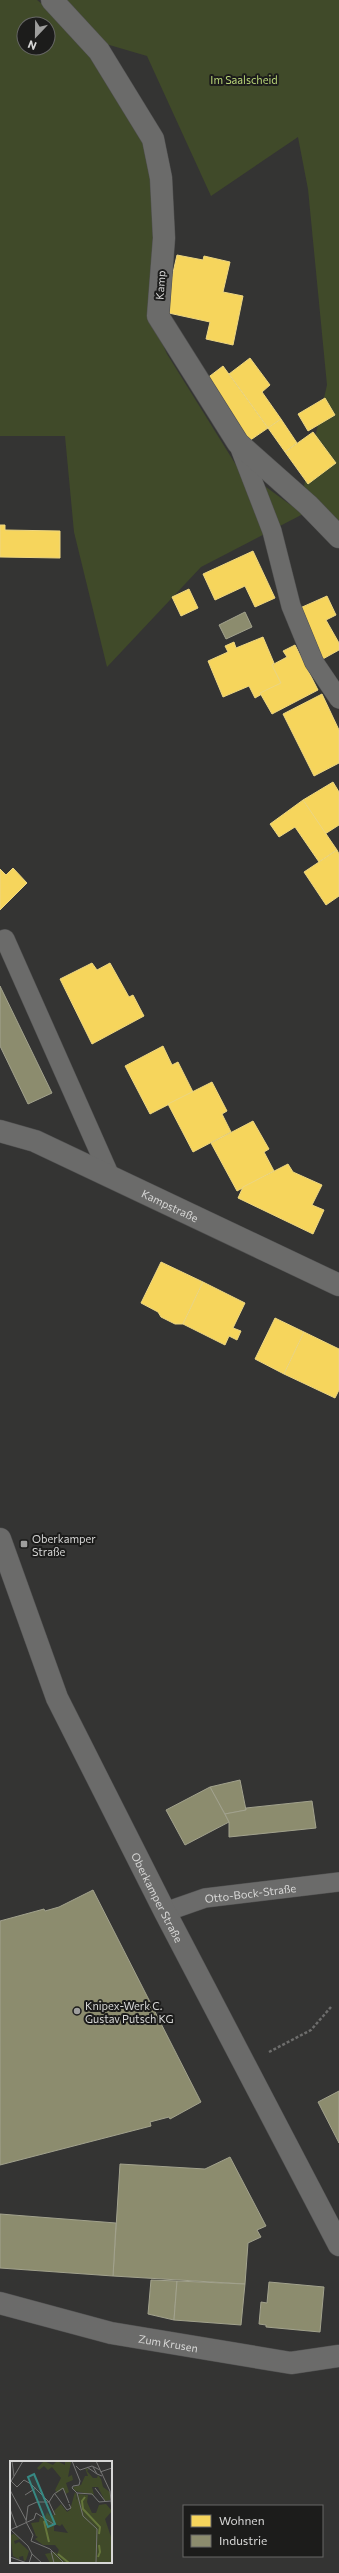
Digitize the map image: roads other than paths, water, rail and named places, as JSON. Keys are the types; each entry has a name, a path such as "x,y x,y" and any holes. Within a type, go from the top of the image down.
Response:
{"street":[{"name":"Kamp","path":"52,0 99,51 153,139 161,178 164,238 158,316 238,444 308,505 339,537"},
{"name":"Kampstraße","path":"0,1131 35,1141 339,1285"},
{"name":"Oberkamper Straße","path":"0,1540 56,1698 165,1912 339,2245"},
{"name":"Zum Krusen","path":"0,2303 111,2333 291,2363 339,2356"}],"lane":[{"path":"238,444 272,531 291,606 314,662 339,699"},
{"path":"5,939 110,1176"},
{"name":"Otto-Bock-Straße","path":"165,1912 205,1898 339,1882"}],"place":[{"name":"Oberkamper Straße","path":"24,1544"},
{"name":"Knipex-Werk C. Gustav Putsch KG","path":"77,2011"}],"park label":[{"name":"Im Saalscheid","path":"244,79"}]}
